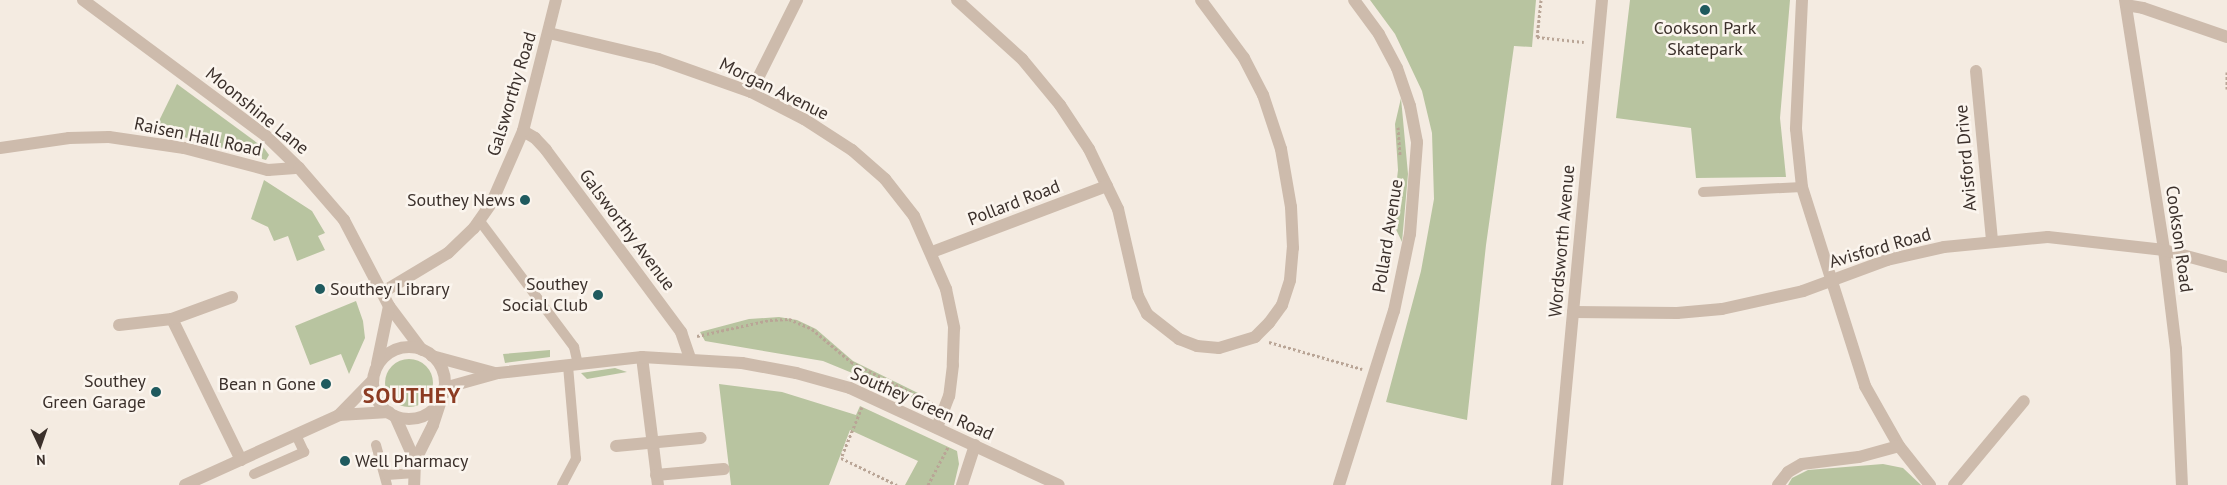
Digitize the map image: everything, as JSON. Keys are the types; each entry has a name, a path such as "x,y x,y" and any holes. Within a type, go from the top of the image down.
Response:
{"street":[{"name":"Moonshine Lane","path":"83,0 266,136 299,168 330,202 355,237 389,306 427,353"},
{"name":"Galsworthy Road","path":"383,292 448,253 479,220 503,180 523,131 556,0"},
{"path":"751,92 797,0"},
{"path":"957,0 1022,59 1060,105 1090,149 1107,186 1127,241 1138,296 1147,314 1166,331 1197,346 1218,348 1255,337 1282,305 1290,280 1293,248 1290,207 1281,149 1263,95 1244,58 1201,0"},
{"name":"Pollard Avenue","path":"1339,485 1376,374 1394,311 1410,234 1417,142 1410,106 1397,68 1379,34 1354,0"},
{"name":"Wordsworth Avenue","path":"1557,485 1602,0"},
{"path":"1802,0 1796,111 1802,187 1865,386 1899,446 1930,485"},
{"path":"2126,3 2227,37"},
{"name":"Cookson Road","path":"2126,3 2164,250 2176,349 2182,485"},
{"name":"Morgan Avenue","path":"549,33 658,59 751,92 804,119 852,150 897,194 914,216 932,252 946,289 954,328 954,365 944,409 937,428"},
{"name":"Avisford Drive","path":"1976,72 1992,241"},
{"name":"Galsworthy Avenue","path":"523,131 535,138 546,150 684,339 690,358"},
{"name":"Raisen Hall Road","path":"0,148 69,138 109,137 184,148 268,170 299,168"},
{"name":"Pollard Road","path":"932,252 1107,186"},
{"name":"Avisford Road","path":"1573,312 1677,313 1722,308 1784,296 1887,260 1992,241 2048,237 2164,250 2227,267"},
{"path":"119,325 172,319 232,296"},
{"path":"389,306 374,374 378,402 392,414 415,473"},
{"path":"172,319 241,460"},
{"path":"340,415 390,352 411,347 427,353 444,376 442,394 433,425 415,473"},
{"name":"Southey Green Road","path":"427,353 498,373"},
{"path":"642,356 657,480 724,469"},
{"name":"Southey Green Road","path":"442,394 498,373 642,356 690,358 796,373 866,395 1059,485"},
{"path":"185,485 340,415 392,414 406,419 426,414 442,394"},
{"path":"1954,485 2024,401"},
{"path":"616,446 701,438"},
{"path":"962,485 975,446"},
{"path":"1778,485 1788,472 1802,464 1859,457 1899,446"}],"lane":[{"path":"1703,192 1802,187"},
{"path":"479,220 574,347 576,459 562,485"},
{"path":"254,474 304,452 296,434"},
{"path":"376,446 387,480 415,473"}],"path":[{"path":"1540,0 1537,37 1598,43"},
{"path":"2227,72 2227,89"},
{"path":"684,339 770,320 789,319 812,329 851,362 944,409"},
{"path":"1255,337 1376,374"},
{"path":"866,395 841,458 897,485"},
{"path":"928,485 954,436"}],"green space":[{"path":"1370,0 1536,0 1532,47 1514,46 1486,245 1467,420 1386,402 1421,271 1434,199 1432,133 1422,91 1395,34"},
{"path":"1630,0 1790,0 1780,118 1786,177 1696,178 1691,128 1616,118"},
{"path":"177,84 264,148 269,155 266,160 155,129"},
{"path":"1401,98 1408,174 1402,242 1392,221 1398,170 1395,124"},
{"path":"264,180 312,211 325,233 318,236 325,250 297,261 288,236 274,241 268,227 251,219"},
{"path":"356,301 363,321 365,338 349,374 341,354 310,365 295,326"},
{"path":"779,317 797,320 816,329 853,361 924,396 913,398 823,361 705,341 700,332 749,319"},
{"path":"550,350 550,357 505,363 503,354"},
{"path":"404,359 414,359 426,366 433,378 433,388 426,400 414,407 404,407 396,403 389,396 385,388 385,378 389,370 396,363"},
{"path":"615,368 627,372 587,379 581,373"},
{"path":"719,384 782,392 856,415 860,406 957,451 959,464 954,485 905,485 918,461 850,430 829,485 731,485"},
{"path":"1883,464 1903,468 1921,485 1788,485 1792,478 1808,470"}],"place":[{"name":"Cookson Park Skatepark","path":"1705,10"},
{"name":"Southey News","path":"525,200"},
{"name":"Southey Library","path":"320,289"},
{"name":"Southey Social Club","path":"598,295"},
{"name":"Bean n Gone","path":"326,384"},
{"name":"Southey Green Garage","path":"156,392"},
{"name":"Well Pharmacy","path":"345,461"}],"district":[{"name":"SOUTHEY","path":"412,396"}]}
